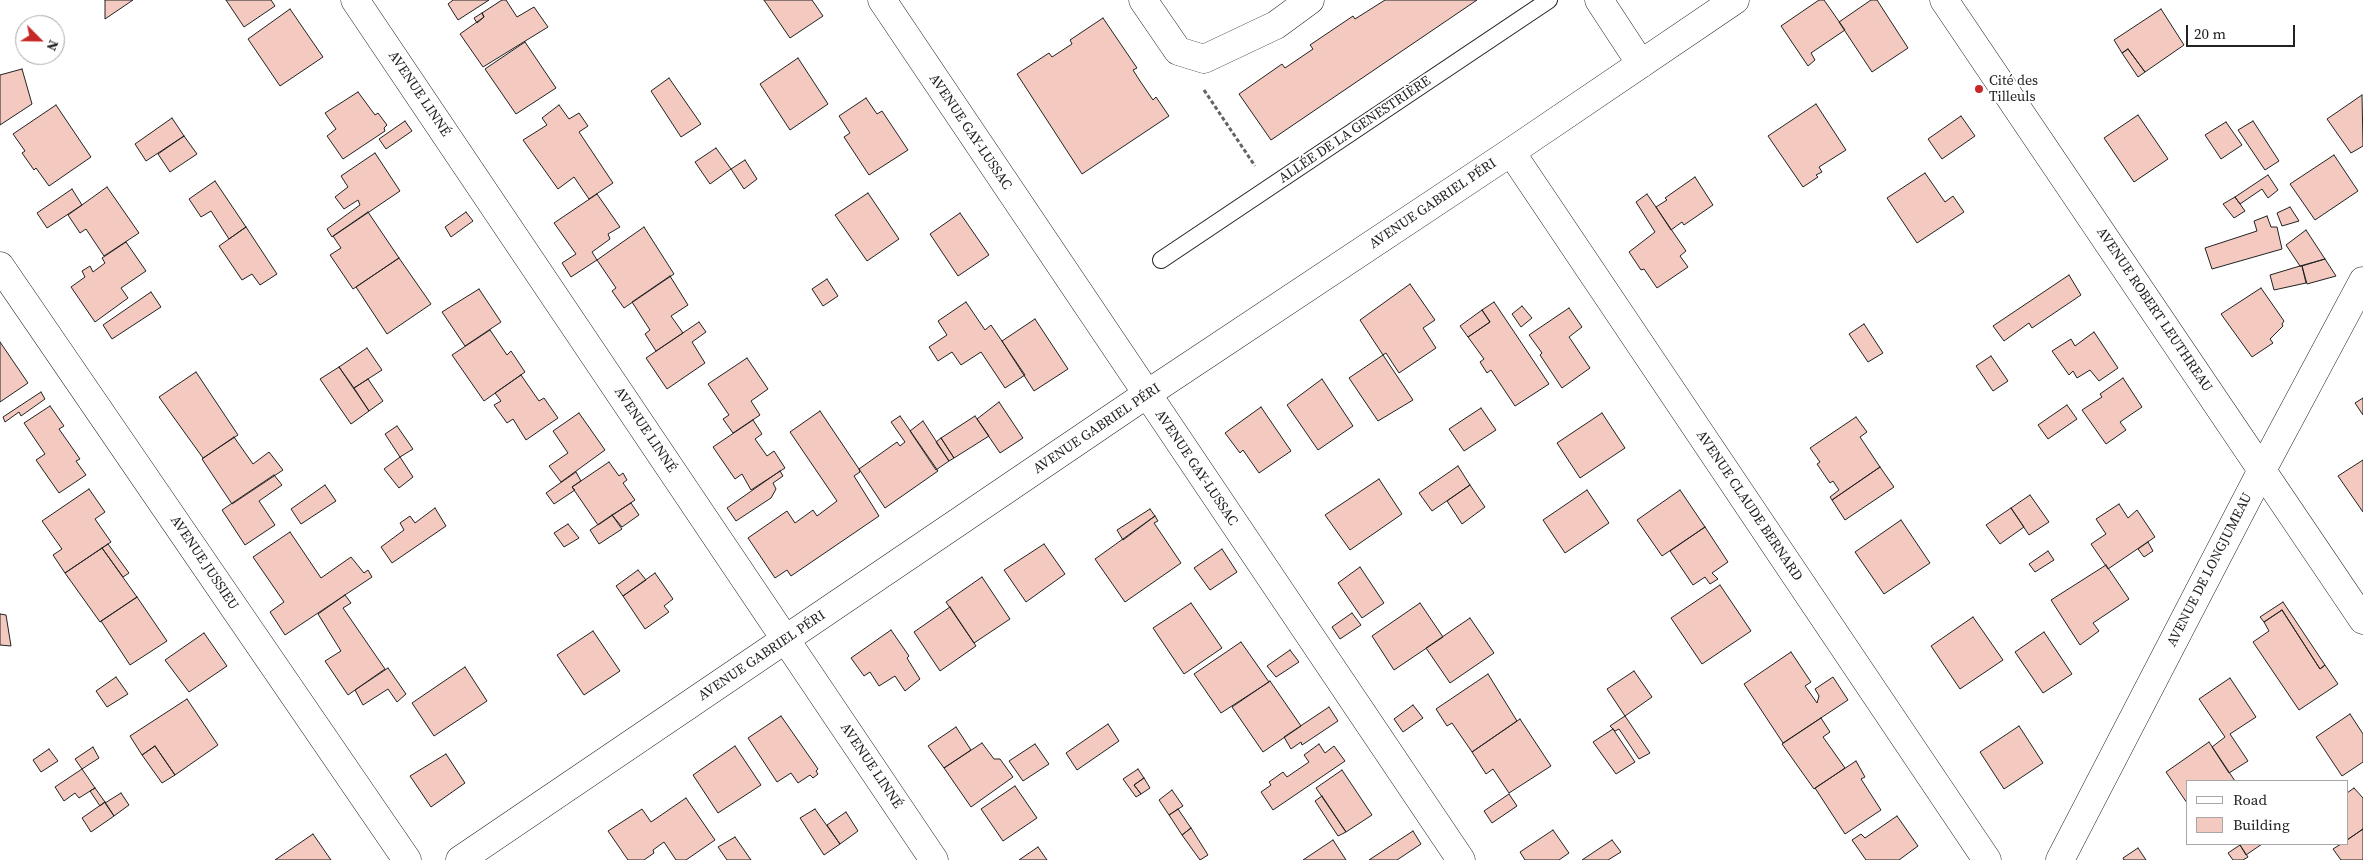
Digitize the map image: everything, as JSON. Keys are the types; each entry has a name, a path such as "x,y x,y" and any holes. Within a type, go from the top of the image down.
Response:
{"street":[{"name":"AVENUE LINNÉ","path":"355,0 934,860"},
{"name":"AVENUE GAY-LUSSAC","path":"882,0 1461,860"},
{"path":"1143,0 1178,51 1204,59 1276,24 1310,0"},
{"path":"1599,0 1641,64"},
{"name":"AVENUE GABRIEL PÉRI","path":"460,860 1147,394 1511,152 1735,0"},
{"name":"AVENUE ROBERT LEUTHREAU","path":"1944,0 2363,620"},
{"name":"AVENUE CLAUDE BERNARD","path":"1511,152 1987,860"},
{"name":"AVENUE JUSSIEU","path":"0,266 407,860"},
{"name":"AVENUE DE LONGJUMEAU","path":"2060,860 2262,470 2363,280"}],"lane":[{"name":"ALLÉE DE LA GENESTRIÈRE","path":"1161,260 1549,0"}],"path":[{"path":"1178,51 1269,188"}],"building":[{"path":"105,0 133,0 105,19"},
{"path":"226,0 271,0 275,6 244,27"},
{"path":"453,0 489,0 458,20 448,4"},
{"path":"502,0 506,0 517,17 534,7 548,27 483,67 460,34 484,17 482,13"},
{"path":"764,0 812,0 823,16 790,38"},
{"path":"1385,0 1477,0 1271,140 1239,94 1282,64 1285,68 1313,49 1310,45 1353,16 1355,19"},
{"path":"1819,0 1824,0 1845,30 1811,53 1815,60 1808,66 1781,26"},
{"path":"1871,0 1877,0 1908,48 1872,72 1839,22"},
{"path":"290,9 323,57 280,86 248,39"},
{"path":"2161,9 2184,45 2145,72 2128,49 2122,53 2114,40"},
{"path":"482,13 484,17 477,23 474,18"},
{"path":"1103,18 1137,68 1133,70 1140,81 1153,100 1156,97 1169,116 1082,174 1017,74 1049,53 1052,57 1072,44 1070,40"},
{"path":"525,42 556,88 516,114 485,69"},
{"path":"2128,49 2145,72 2138,77 2122,53"},
{"path":"798,58 828,104 790,130 760,84"},
{"path":"22,69 32,104 0,125 0,75"},
{"path":"669,78 701,124 681,137 651,91"},
{"path":"358,92 375,115 378,113 387,125 384,128 385,131 343,159 327,136 336,129 325,113"},
{"path":"2362,95 2363,146 2351,153 2327,119"},
{"path":"866,98 877,114 882,111 908,150 869,175 844,137 850,133 839,116"},
{"path":"1816,104 1846,150 1819,167 1822,172 1816,175 1818,177 1803,187 1768,136"},
{"path":"56,105 91,157 49,186 22,153 25,151 13,134"},
{"path":"559,105 569,119 579,113 588,126 579,132 613,183 589,199 574,177 558,189 523,140 547,125 542,118"},
{"path":"2138,115 2168,159 2134,182 2104,138"},
{"path":"1961,116 1975,136 1942,159 1928,139"},
{"path":"172,118 184,136 146,161 135,144"},
{"path":"405,121 412,131 386,149 379,139"},
{"path":"2253,121 2279,161 2265,170 2238,130"},
{"path":"2226,122 2242,145 2221,159 2205,135"},
{"path":"184,136 197,154 170,172 158,154"},
{"path":"716,148 731,169 710,184 695,162"},
{"path":"375,153 400,191 332,237 327,229 360,205 358,200 344,209 335,197 348,187 341,176"},
{"path":"2334,155 2358,191 2315,220 2290,184"},
{"path":"745,160 757,179 744,189 731,169"},
{"path":"1925,173 1945,202 1953,196 1964,212 1917,243 1887,198"},
{"path":"2268,175 2278,190 2268,198 2262,189 2240,204 2235,197"},
{"path":"1695,177 1713,205 1684,225 1682,222 1671,230 1656,207 1667,200 1665,198"},
{"path":"215,181 246,227 229,239 211,211 201,217 189,199"},
{"path":"107,187 139,233 104,256 86,229 80,233 68,215"},
{"path":"72,189 82,205 47,228 37,213"},
{"path":"868,193 899,239 867,261 835,215"},
{"path":"597,194 620,227 608,234 610,239 592,252 597,260 571,277 562,263 576,254 554,223"},
{"path":"1647,194 1686,251 1680,256 1688,267 1657,288 1644,269 1641,270 1629,252 1655,232 1636,202"},
{"path":"2235,197 2245,211 2234,218 2223,204"},
{"path":"2290,207 2299,221 2282,226 2277,213"},
{"path":"368,212 399,258 353,289 330,255 341,248 333,236"},
{"path":"466,212 473,221 451,237 445,227"},
{"path":"960,213 989,255 958,276 930,234"},
{"path":"2267,216 2271,227 2277,227 2282,249 2212,269 2205,248 2257,231 2254,221"},
{"path":"246,227 277,274 260,285 252,274 242,280 219,246"},
{"path":"644,227 674,274 624,308 612,291 616,288 597,260"},
{"path":"2306,230 2325,259 2300,266 2286,245"},
{"path":"126,242 146,271 121,288 128,298 95,322 71,287 85,277 82,271 90,266 93,272 105,263 102,258"},
{"path":"399,258 431,304 387,334 356,287"},
{"path":"2325,259 2336,276 2307,284 2302,266"},
{"path":"2302,266 2306,283 2274,290 2270,275"},
{"path":"2069,275 2081,295 2032,328 2029,323 2004,341 1993,326"},
{"path":"670,276 688,305 671,316 683,333 656,351 645,334 650,330 632,302"},
{"path":"827,279 838,296 823,306 812,289"},
{"path":"1410,284 1435,320 1423,328 1436,348 1399,373 1386,353 1383,355 1360,320"},
{"path":"2261,288 2284,321 2283,326 2270,339 2273,343 2252,357 2221,314"},
{"path":"479,289 501,322 465,346 442,312"},
{"path":"151,292 161,307 112,339 103,325"},
{"path":"966,302 985,330 991,325 1025,375 1005,388 981,352 961,365 952,352 938,361 929,347 947,335 938,321"},
{"path":"1494,302 1549,384 1515,406 1491,370 1487,373 1480,362 1484,359 1468,337 1490,322 1482,310"},
{"path":"1522,306 1532,318 1521,327 1512,314"},
{"path":"1569,308 1582,327 1569,337 1590,368 1562,388 1540,355 1542,353 1529,335"},
{"path":"1482,310 1490,322 1468,337 1460,326"},
{"path":"1035,319 1068,369 1034,391 1002,341"},
{"path":"699,322 706,332 692,342 705,363 667,389 646,358"},
{"path":"1864,324 1883,353 1868,362 1849,334"},
{"path":"490,330 507,355 511,351 525,372 484,401 452,355"},
{"path":"2094,332 2118,368 2099,381 2090,370 2077,378 2073,371 2069,375 2052,351 2071,339 2075,346"},
{"path":"0,342 28,383 0,402"},
{"path":"367,348 382,370 354,388 339,367"},
{"path":"1383,355 1413,400 1378,421 1349,378"},
{"path":"1991,356 2008,381 1993,391 1976,366"},
{"path":"747,358 768,389 751,401 760,415 733,433 723,419 729,415 708,384"},
{"path":"339,367 369,411 351,424 320,379"},
{"path":"196,372 238,435 203,458 159,397"},
{"path":"521,375 539,401 544,398 558,418 526,440 513,419 507,423 494,405 501,401 495,393"},
{"path":"2123,378 2142,407 2120,422 2126,430 2106,444 2082,410 2102,397 2100,394"},
{"path":"368,379 383,401 369,411 354,388"},
{"path":"1322,379 1353,426 1318,450 1287,405"},
{"path":"41,392 45,399 21,416 19,412 5,422 3,417"},
{"path":"2363,398 2363,415 2355,403"},
{"path":"999,402 1023,438 1000,453 977,419"},
{"path":"2067,405 2077,419 2048,439 2038,425"},
{"path":"50,406 64,426 59,429 80,459 76,461 86,475 59,493 36,460 45,454 24,423"},
{"path":"1261,407 1291,451 1259,473 1243,450 1240,453 1225,433"},
{"path":"1481,408 1496,430 1464,451 1449,429"},
{"path":"820,411 859,469 860,472 854,476 879,516 791,576 787,570 775,578 748,538 787,511 795,523 813,510 817,516 837,501 790,432"},
{"path":"579,413 605,450 561,482 549,466 568,453 553,431"},
{"path":"1602,413 1625,448 1580,478 1557,443"},
{"path":"900,416 938,471 885,508 859,469 897,442 900,446 905,442 891,422"},
{"path":"975,416 989,436 954,458 941,438"},
{"path":"1856,417 1867,432 1860,437 1880,467 1832,500 1830,497 1839,490 1833,481 1830,483 1817,464 1820,462 1810,448"},
{"path":"753,420 762,434 755,439 767,456 774,451 785,468 751,490 742,474 735,479 713,447"},
{"path":"923,421 949,461 936,470 910,431"},
{"path":"397,426 413,449 400,457 385,434"},
{"path":"234,437 253,464 269,452 283,470 232,504 202,459"},
{"path":"941,438 954,458 949,461 936,442"},
{"path":"400,457 413,477 399,488 384,469"},
{"path":"2363,460 2363,512 2338,476"},
{"path":"609,462 619,476 623,473 627,480 623,483 635,500 598,525 572,487"},
{"path":"1458,466 1470,485 1432,511 1419,493"},
{"path":"1880,467 1894,487 1845,520 1832,500"},
{"path":"780,471 783,476 773,483 776,489 771,498 736,521 727,508"},
{"path":"576,472 581,481 572,487 575,490 554,504 546,493"},
{"path":"274,475 282,485 259,501 275,525 245,545 222,510"},
{"path":"1379,479 1402,514 1350,550 1325,515"},
{"path":"325,485 336,501 301,524 291,509"},
{"path":"1470,485 1485,507 1462,524 1447,501"},
{"path":"89,489 105,512 95,519 111,542 65,573 53,555 62,549 42,521"},
{"path":"1587,490 1609,523 1565,553 1543,520"},
{"path":"1680,490 1705,527 1662,556 1637,520"},
{"path":"2030,495 2049,522 2029,535 2011,508"},
{"path":"631,503 639,515 622,527 612,515"},
{"path":"2119,504 2128,518 2137,510 2155,537 2108,569 2091,544 2106,534 2096,519"},
{"path":"435,508 446,526 392,563 381,547 404,530 400,523 410,516 415,523"},
{"path":"2011,508 2024,527 2000,544 1986,525"},
{"path":"1150,509 1155,516 1123,540 1117,530"},
{"path":"612,515 622,529 599,544 590,530"},
{"path":"1155,516 1158,521 1154,523 1181,563 1125,602 1095,559"},
{"path":"1901,520 1930,563 1884,594 1855,552"},
{"path":"568,524 579,538 564,547 554,533"},
{"path":"1705,527 1728,562 1712,573 1718,579 1710,584 1705,577 1693,585 1670,551"},
{"path":"290,532 321,578 351,557 364,573 368,570 372,577 285,635 270,612 284,602 253,557"},
{"path":"2148,542 2153,551 2144,557 2138,549"},
{"path":"108,544 129,573 123,577 102,548"},
{"path":"1044,544 1065,574 1026,602 1004,570"},
{"path":"102,548 137,597 100,622 65,573"},
{"path":"1222,549 1237,572 1210,590 1194,568"},
{"path":"2048,551 2054,560 2035,572 2029,564"},
{"path":"2106,565 2129,599 2093,623 2099,631 2080,645 2051,600"},
{"path":"1360,567 1384,603 1362,618 1338,583"},
{"path":"638,570 646,580 623,596 616,586"},
{"path":"655,573 673,599 664,606 669,612 645,629 623,596"},
{"path":"982,577 1010,619 974,643 946,602"},
{"path":"1720,585 1751,631 1702,664 1671,618"},
{"path":"345,595 351,603 343,608 385,669 348,695 325,661 341,651 318,614"},
{"path":"137,597 167,641 130,665 101,621"},
{"path":"2283,602 2325,665 2320,669 2282,610 2264,622 2260,617"},
{"path":"1191,603 1222,648 1184,674 1153,628"},
{"path":"1420,603 1443,637 1394,670 1372,636"},
{"path":"950,607 976,646 940,671 914,632"},
{"path":"2282,610 2320,669 2325,665 2338,684 2299,710 2253,642 2269,631 2264,622"},
{"path":"1352,613 1361,625 1340,639 1332,627"},
{"path":"0,614 6,615 11,646 0,645"},
{"path":"1973,617 2003,660 1960,689 1931,646"},
{"path":"1470,618 1494,653 1450,683 1426,648"},
{"path":"891,630 909,656 907,658 920,679 905,691 895,676 879,686 870,672 864,676 851,658"},
{"path":"593,631 620,671 584,695 557,655"},
{"path":"2044,632 2072,674 2043,693 2015,652"},
{"path":"204,633 227,666 189,692 165,660"},
{"path":"1241,642 1269,682 1221,713 1194,674"},
{"path":"1290,650 1299,662 1276,677 1267,666"},
{"path":"1791,652 1811,682 1805,686 1817,703 1819,696 1815,689 1833,677 1848,700 1783,743 1744,684"},
{"path":"465,667 487,701 434,736 412,703"},
{"path":"388,668 406,694 397,702 388,689 363,705 355,690"},
{"path":"1634,671 1652,697 1625,716 1607,689"},
{"path":"1488,674 1517,721 1472,752 1452,723 1447,726 1436,709"},
{"path":"116,677 128,694 107,707 96,691"},
{"path":"2230,678 2256,717 2230,734 2248,761 2229,773 2212,747 2225,737 2199,699"},
{"path":"1270,681 1301,726 1263,752 1232,707"},
{"path":"187,699 218,745 175,775 155,746 142,755 130,736"},
{"path":"1413,705 1423,718 1403,732 1394,719"},
{"path":"1329,707 1338,721 1302,745 1301,742 1291,749 1284,737"},
{"path":"2350,714 2363,734 2363,762 2342,776 2316,737"},
{"path":"781,716 818,769 816,771 818,774 813,778 810,775 798,783 791,773 777,782 748,738"},
{"path":"1625,716 1650,753 1639,759 1619,729 1615,731 1610,726"},
{"path":"1821,718 1830,732 1823,737 1845,768 1814,789 1782,744"},
{"path":"1520,719 1551,766 1509,793 1493,769 1486,774 1472,752"},
{"path":"1108,724 1119,741 1077,770 1066,753"},
{"path":"2019,726 2043,763 2004,789 1980,752"},
{"path":"956,727 971,750 944,768 928,746"},
{"path":"1613,729 1635,762 1616,774 1593,742"},
{"path":"2209,742 2234,780 2186,780 2186,802 2166,772"},
{"path":"982,743 994,759 1000,759 1013,777 971,807 944,768"},
{"path":"1035,744 1049,764 1023,781 1009,761"},
{"path":"1319,744 1325,753 1334,746 1345,761 1273,810 1261,792 1271,785 1269,782 1283,772 1287,777 1309,762 1304,755"},
{"path":"155,746 175,775 162,783 142,755"},
{"path":"735,746 761,785 718,813 693,775"},
{"path":"93,747 99,758 82,769 75,759"},
{"path":"49,749 58,761 41,772 33,760"},
{"path":"446,754 465,783 431,807 410,776"},
{"path":"1856,761 1865,777 1861,779 1881,810 1845,834 1815,788"},
{"path":"82,769 95,788 79,798 75,793 64,801 55,787"},
{"path":"1138,769 1144,778 1134,785 1141,794 1136,797 1123,779"},
{"path":"1342,770 1372,815 1346,832 1316,788"},
{"path":"1144,778 1150,788 1141,794 1134,785"},
{"path":"1015,786 1037,818 1003,841 981,809"},
{"path":"95,788 105,802 100,806 90,791"},
{"path":"2354,788 2363,798 2363,829 2348,839 2348,792"},
{"path":"1172,790 1183,806 1169,815 1159,800"},
{"path":"121,793 129,805 114,816 105,803"},
{"path":"1509,794 1517,806 1492,823 1484,811"},
{"path":"1322,796 1346,832 1338,836 1315,801"},
{"path":"686,798 715,840 686,860 676,860 664,842 644,860 628,860 608,831 642,809 651,822"},
{"path":"105,802 114,816 91,832 82,818"},
{"path":"815,809 840,844 824,855 800,818"},
{"path":"1178,809 1191,828 1182,835 1169,815"},
{"path":"846,812 858,831 840,844 827,825"},
{"path":"1897,816 1918,846 1899,860 1866,860 1852,840 1861,834 1865,838"},
{"path":"1191,828 1208,855 1200,860 1182,835"},
{"path":"2363,829 2363,860 2341,860 2333,849 2339,845 2348,845 2348,839"},
{"path":"1553,830 1569,853 1559,860 1525,860 1520,852"},
{"path":"1413,831 1421,844 1397,860 1369,860"},
{"path":"313,834 331,860 275,860"},
{"path":"735,837 751,860 727,860 718,847"},
{"path":"1333,840 1346,860 1303,860"},
{"path":"1612,840 1621,852 1608,860 1582,860"},
{"path":"2240,845 2261,845 2246,855"},
{"path":"2240,845 2248,857 2243,860 2233,860 2228,853"},
{"path":"1038,847 1047,860 1019,860"},
{"path":"2138,848 2146,860 2124,860 2123,858"}],"place":[{"name":"Cité des Tilleuls","path":"1979,89"}]}
